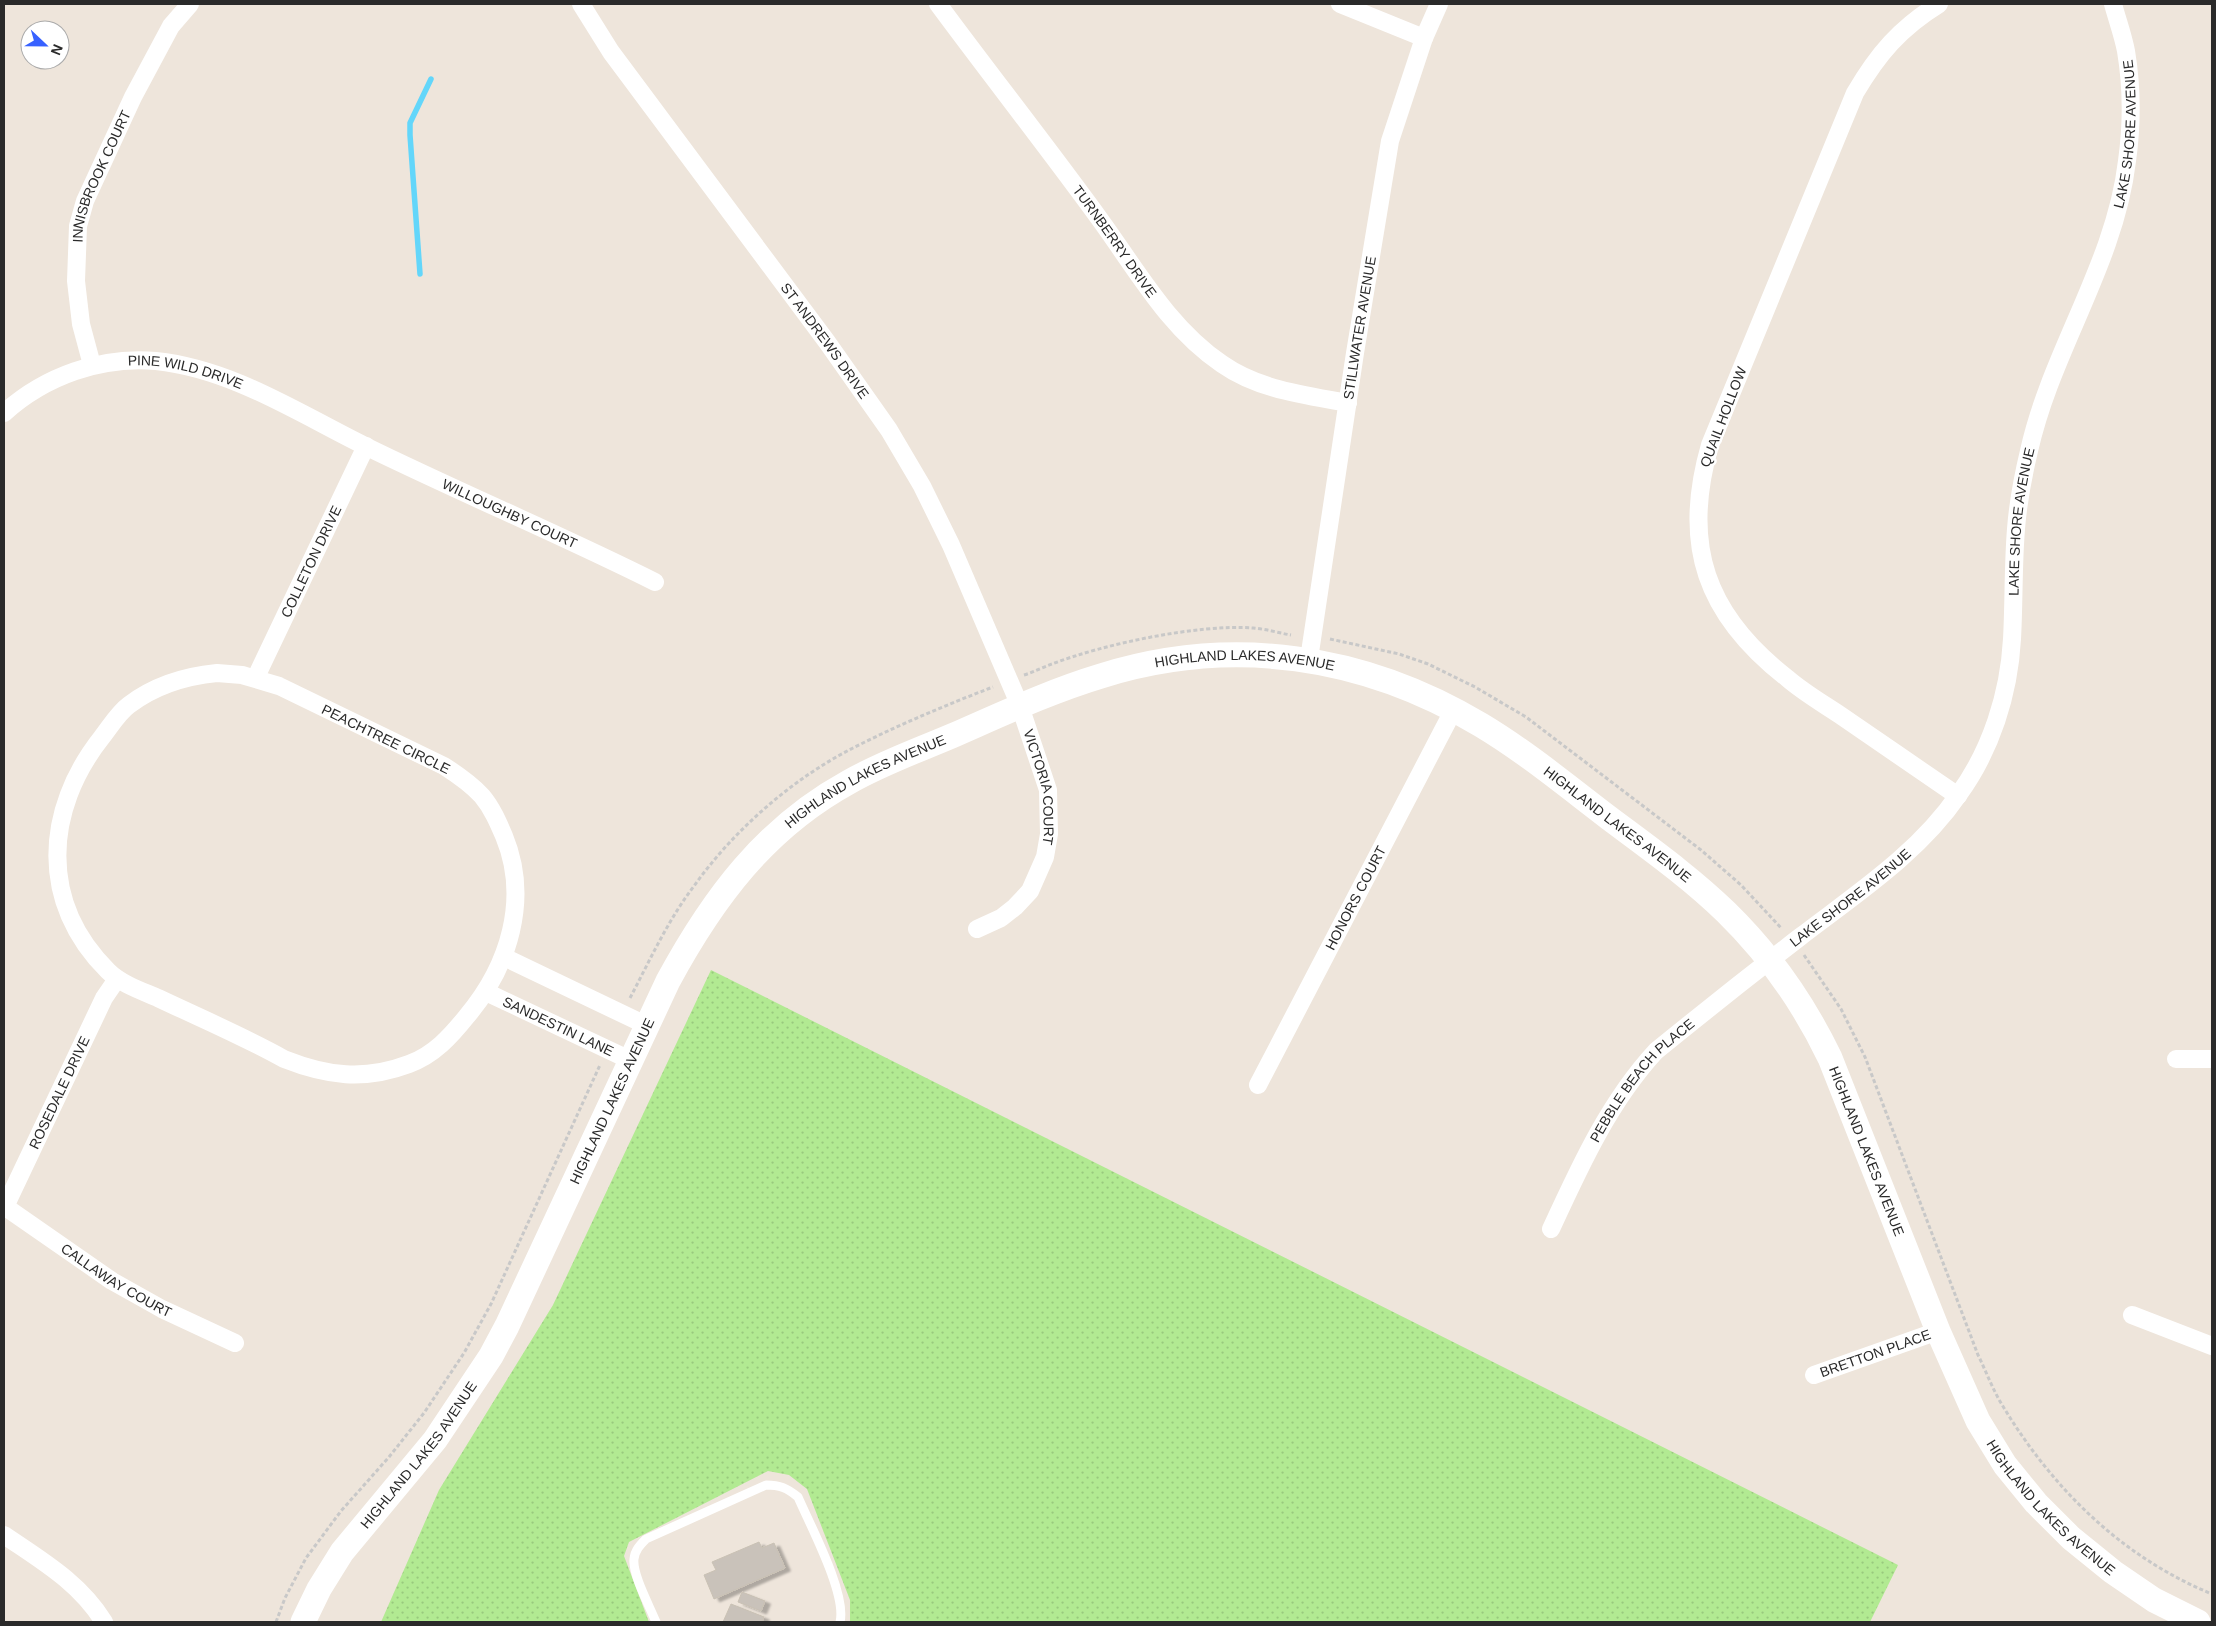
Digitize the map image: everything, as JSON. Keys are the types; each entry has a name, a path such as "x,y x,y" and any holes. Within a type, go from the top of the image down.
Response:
{"street":[{"name":"INNISBROOK COURT","path":"92,365 81,324 76,281 76,238 80,217 85,201 133,97 171,26 190,4"},
{"name":"ST ANDREWS DRIVE","path":"581,4 611,52 828,342 890,430 922,486 951,545 1020,706"},
{"name":"TURNBERRY DRIVE","path":"938,4 1102,223 1156,301 1196,345 1238,373 1268,387 1348,403"},
{"path":"1340,4 1424,38"},
{"name":"STILLWATER AVENUE","path":"1311,648 1390,142 1424,38 1438,4"},
{"name":"QUAIL HOLLOW","path":"1939,4 1908,26 1883,50 1855,92 1710,445 1698,500 1697,532 1706,571 1721,608 1739,634 1756,652 1787,679 1958,796"},
{"name":"LAKE SHORE AVENUE","path":"1769,960 1882,875 1934,826 1958,796 1979,762 1995,726 2006,686 2012,642 2016,530 2029,449 2045,398 2112,229 2124,184 2129,138 2130,91 2126,50 2113,4"},
{"name":"PINE WILD DRIVE","path":"4,413 34,390 62,376 92,365 119,361 155,361 209,372 235,382 366,446"},
{"name":"WILLOUGHBY COURT","path":"366,446 500,507 655,582"},
{"name":"COLLETON DRIVE","path":"256,678 366,446"},
{"name":"HIGHLAND LAKES AVENUE","path":"303,1622 319,1589 342,1552 435,1440 491,1356 692,936 721,894 772,837 790,820 849,782 893,760 1020,706 1100,676 1175,660 1228,655 1280,656 1311,648 1454,709 1484,726 1538,764 1682,874 1724,910 1769,960 1792,990 1830,1058 1938,1331 1978,1421 2005,1465 2036,1503 2071,1538 2112,1572 2154,1600 2198,1622"},
{"name":"PEACHTREE CIRCLE","path":"217,673 256,678 279,686 444,766 464,779 483,797 497,819 508,847 515,876 516,907 511,936 504,957 486,992 452,1034 433,1051 410,1064 353,1075 310,1070 284,1059 117,979 90,952 81,940 63,900 57,871 57,841 62,812 86,758 127,706 167,684 217,673"},
{"name":"VICTORIA COURT","path":"978,929 1001,918 1015,907 1030,891 1045,858 1049,834 1048,790 1020,706"},
{"name":"HONORS COURT","path":"1258,1085 1454,709"},
{"path":"504,957 648,1026"},
{"name":"PEBBLE BEACH PLACE","path":"1551,1229 1580,1167 1616,1100 1634,1074 1656,1051 1769,960"},
{"name":"ROSEDALE DRIVE","path":"4,1207 104,998 117,979"},
{"name":"SANDESTIN LANE","path":"486,992 632,1061"},
{"path":"2176,1059 2212,1059"},
{"name":"CALLAWAY COURT","path":"4,1207 112,1282 162,1309 235,1343"},
{"path":"2132,1315 2212,1346"},
{"name":"BRETTON PLACE","path":"1814,1375 1938,1331"},
{"path":"4,1534 69,1580 94,1606 104,1622"}],"lane":[{"path":"656,1622 636,1572 633,1560 637,1548 646,1539 766,1485 777,1485 788,1488 798,1497 832,1577 840,1601 840,1622"}],"path":[{"path":"623,1014 662,936 693,886 731,839 765,808 812,773 852,748 910,722 1053,663 1122,644 1177,634 1253,628 1311,648 1335,639 1398,654 1428,664 1475,687 1526,717 1701,850 1741,885 1793,942 1816,971 1841,1008 1865,1057 1978,1355 2000,1402 2025,1440 2072,1498 2108,1532 2156,1566 2212,1594"},
{"path":"276,1622 285,1598 306,1558 341,1511 424,1414 464,1352 508,1268 607,1049"}],"green space":[{"path":"711,970 1898,1565 1870,1622 850,1622 850,1600 807,1489 789,1475 768,1471 629,1542 624,1556 649,1622 381,1622 439,1490 553,1305"}],"building":[{"path":"759,1542 762,1548 774,1543 785,1568 714,1599 704,1575 716,1570 712,1562"},
{"path":"742,1592 765,1601 761,1611 738,1602"},
{"path":"731,1604 764,1617 762,1622 723,1622"}],"waterway":[{"path":"420,274 410,123 431,79"}]}
